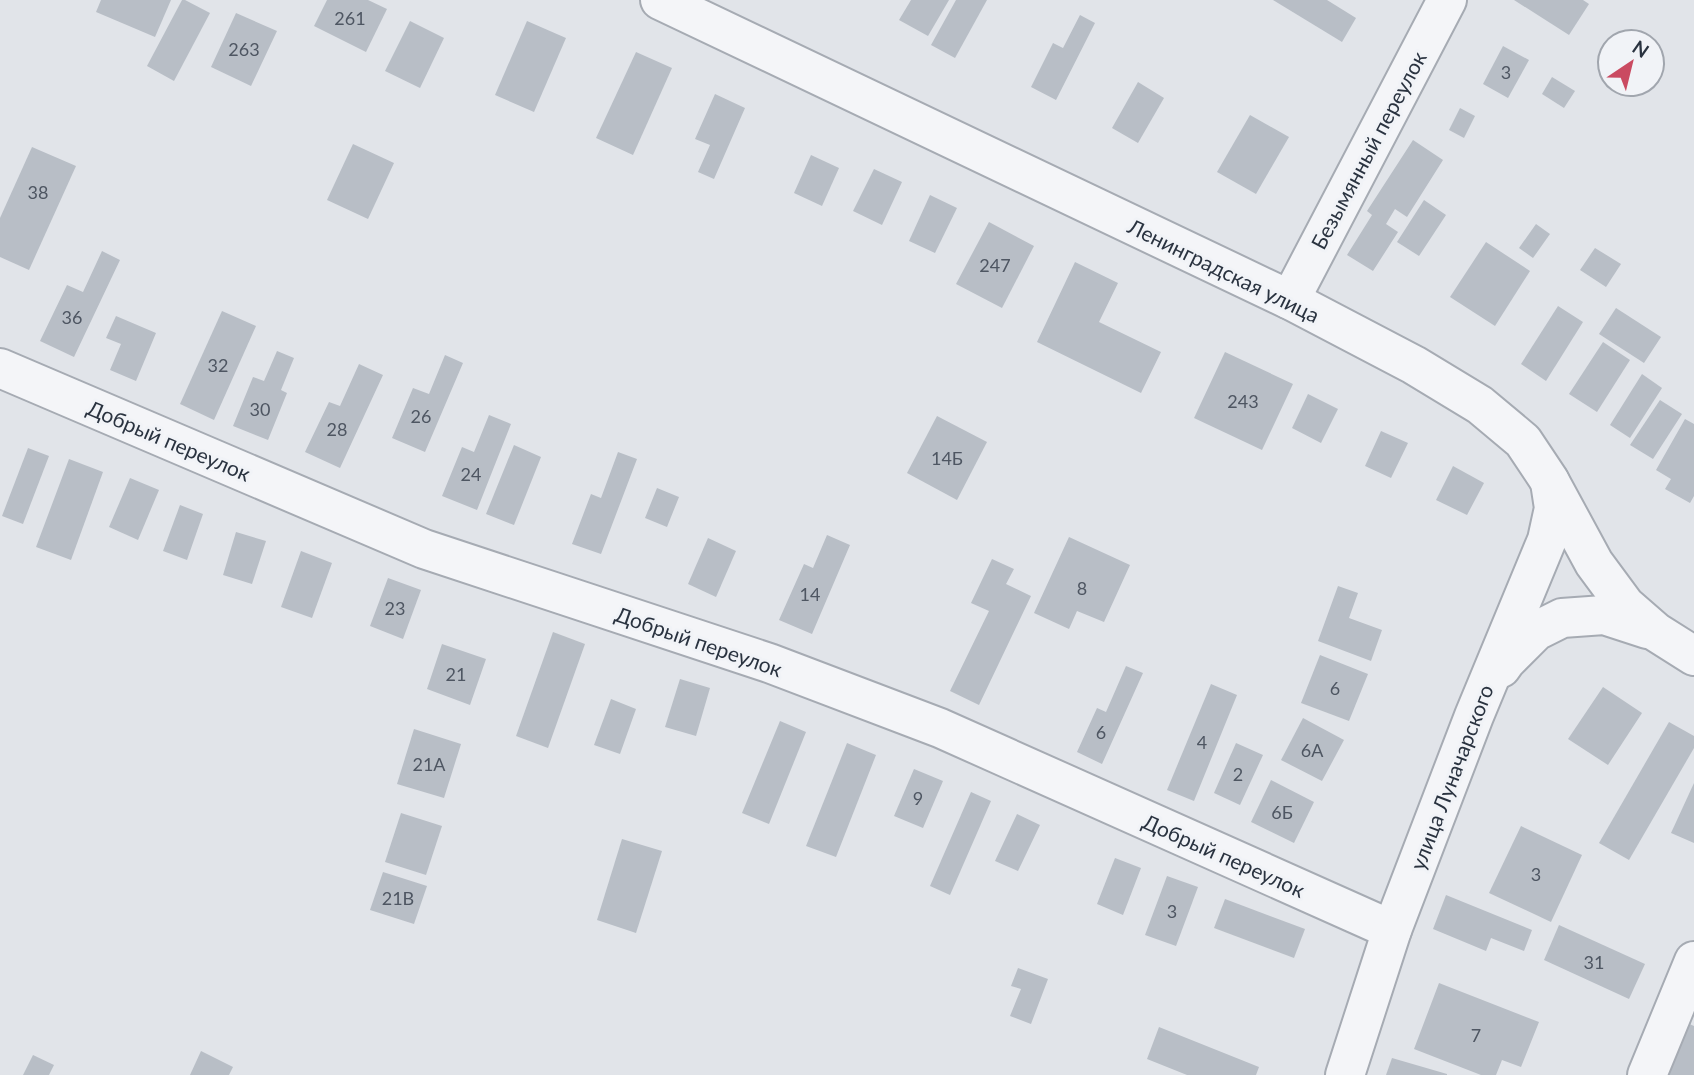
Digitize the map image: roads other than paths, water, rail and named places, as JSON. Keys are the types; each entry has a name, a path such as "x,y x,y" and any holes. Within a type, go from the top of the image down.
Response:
{"street":[{"name":"Ленинградская улица","path":"660,0 1290,300 1414,365 1480,405 1523,442 1549,480 1594,563 1625,605 1656,632 1694,656"},
{"name":"Безымянный переулок","path":"1290,300 1447,0"},
{"name":"Добрый переулок","path":"0,368 424,549 769,663 940,728 1392,930"},
{"name":"улица Луначарского","path":"1345,1075 1392,930 1479,702 1547,540 1554,508 1549,480"},
{"path":"1479,702 1506,661 1536,631 1562,618 1604,615 1656,632"},
{"path":"1647,1075 1694,961"}]}
